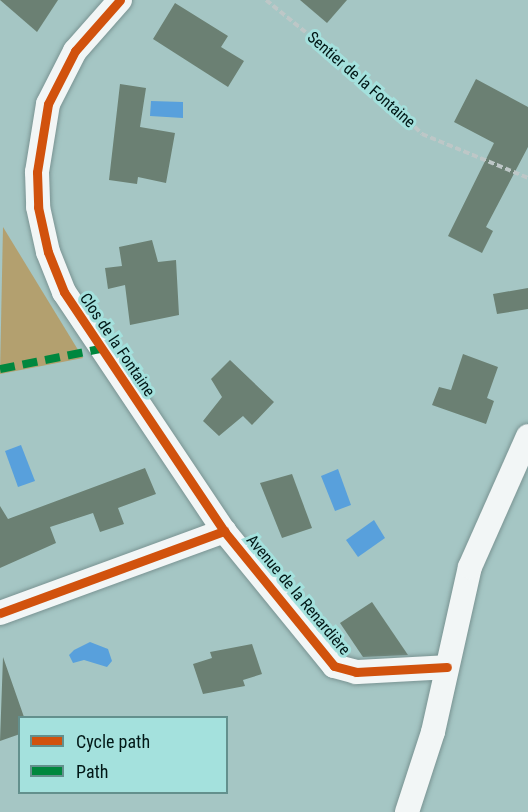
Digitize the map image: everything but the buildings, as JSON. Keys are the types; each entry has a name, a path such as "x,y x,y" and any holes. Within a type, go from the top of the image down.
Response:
{"street":[{"name":"Clos de la Fontaine","path":"120,0 75,51 56,85 41,140 38,207 48,252 69,301 224,531"},
{"path":"407,812 424,767 470,567 528,436"},
{"name":"Avenue de la Renardière","path":"0,614 224,531 334,666 356,672 447,667"}],"shaded area":[{"path":"3,227 83,358 0,374"}],"water":[{"path":"151,101 183,102 183,118 150,116"},
{"path":"21,445 35,481 18,487 5,451"},
{"path":"338,469 351,505 335,511 321,476"},
{"path":"374,520 385,538 358,557 346,540"},
{"path":"90,642 108,649 112,661 107,667 84,660 73,663 69,655"}],"marked path":[{"path":"0,369 100,349"}],"cycle path":[{"path":"120,0 75,51 48,104 37,172 38,207 48,252 64,292 224,531"},
{"path":"0,613 224,531 334,666 356,672 447,667"}]}
